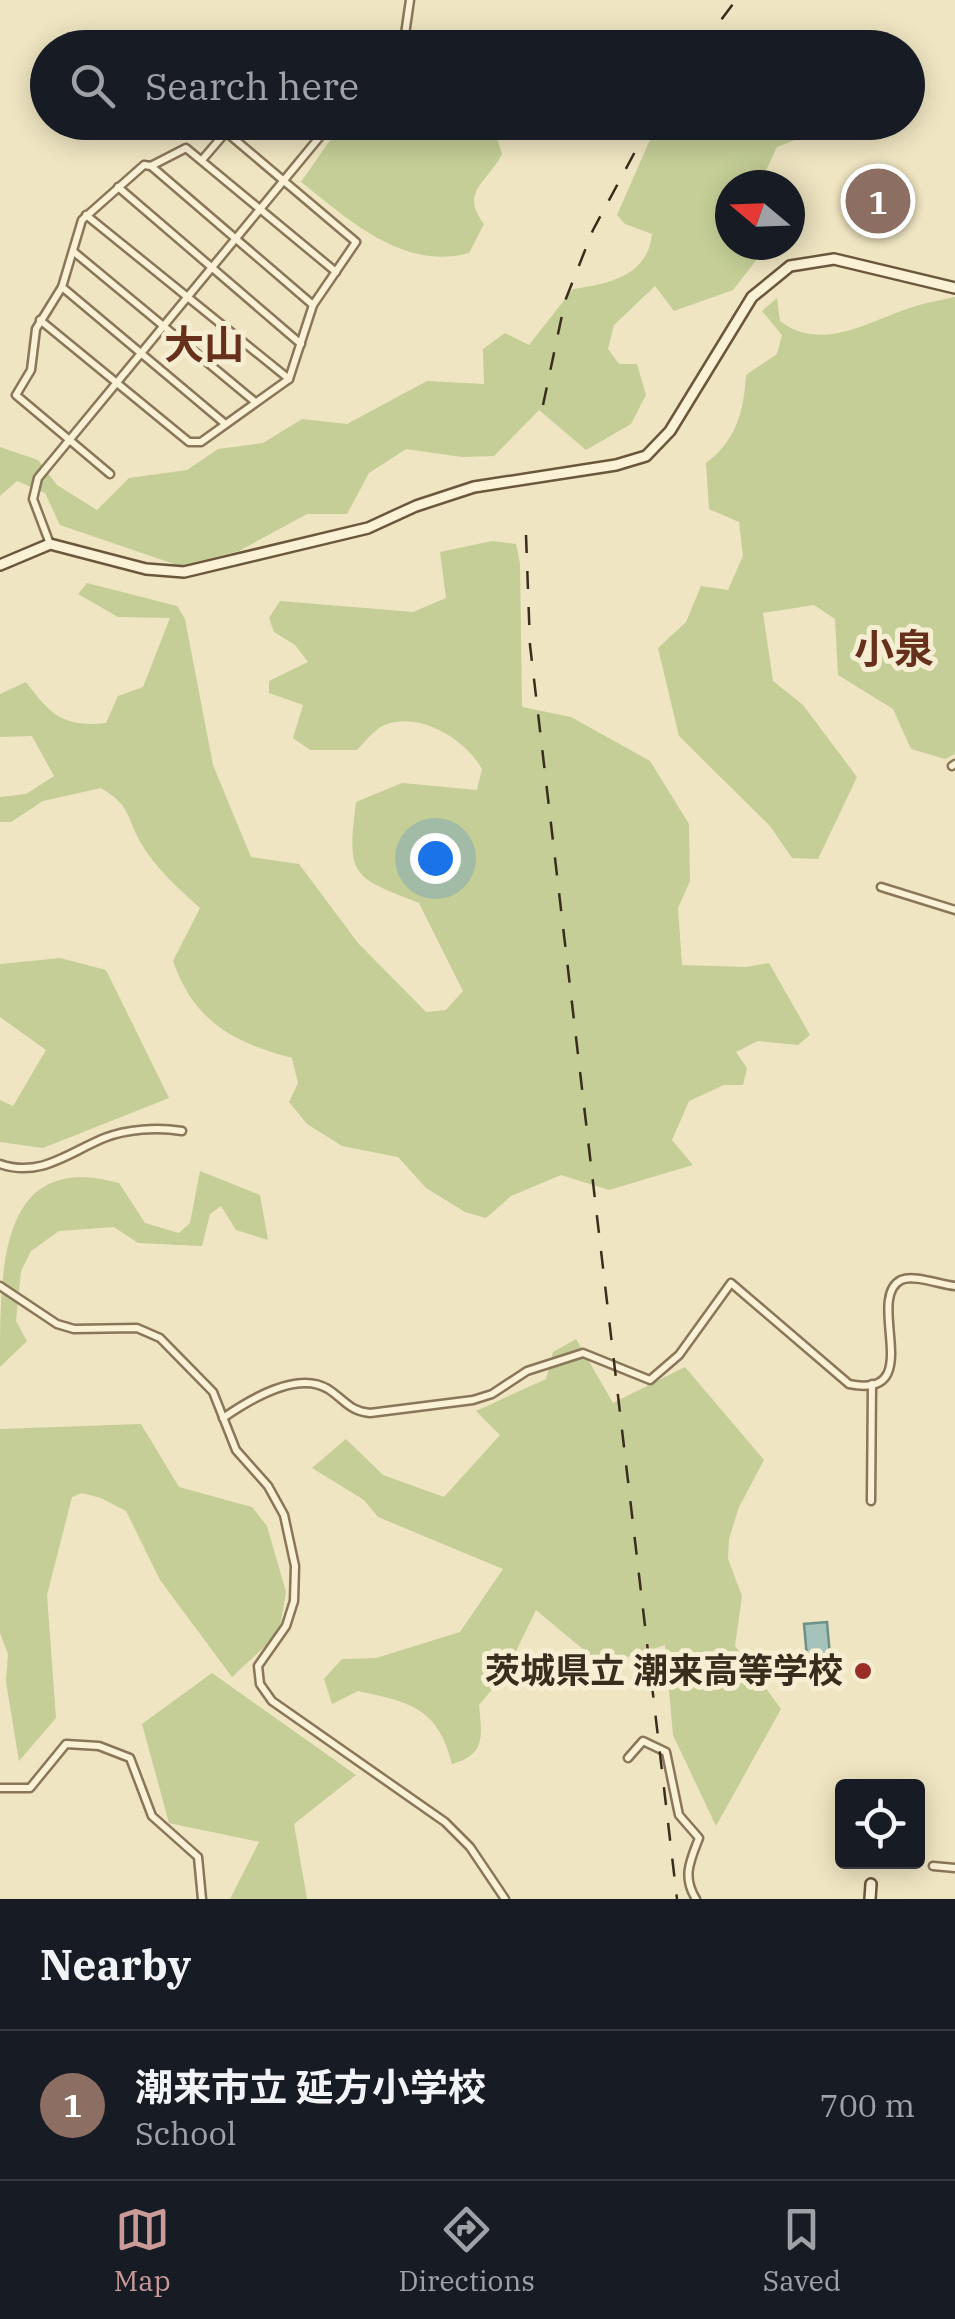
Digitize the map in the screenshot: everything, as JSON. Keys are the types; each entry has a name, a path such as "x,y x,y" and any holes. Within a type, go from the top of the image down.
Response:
{"street":[{"path":"406,30 410,0"},
{"path":"202,160 219,140"},
{"path":"40,320 189,442 201,442 222,422 288,379 313,305 356,242 236,140"},
{"path":"50,544 33,499 34,488 318,140"},
{"path":"152,166 186,148 336,272"},
{"path":"110,474 16,395 31,370 40,320 62,287 86,215 144,165 152,166 313,305"},
{"path":"118,188 301,344"},
{"path":"86,215 288,379"},
{"path":"74,252 254,402"},
{"path":"0,565 50,544 146,568 184,572 368,528 416,506 474,487 616,465 646,456 670,431 752,296 790,266 834,259 955,288"},
{"path":"62,287 222,422"},
{"path":"881,887 955,910"},
{"path":"0,1164 26,1170 48,1166 126,1132 182,1131"},
{"path":"223,1418 252,1399 298,1384 327,1388 358,1412 473,1400 492,1394 526,1371 583,1353 650,1380 678,1355 731,1283 849,1384 872,1384 884,1376 894,1352 886,1315 888,1296 898,1282 911,1278 955,1286"},
{"path":"0,1286 57,1324 74,1329 138,1328 160,1338 204,1379 236,1450 268,1486 284,1515 295,1566 294,1601 286,1626 258,1666 260,1684 272,1701 445,1822 470,1847 505,1899"},
{"path":"871,1501 872,1384"},
{"path":"628,1758 643,1741 666,1752 679,1815 699,1838 687,1884 696,1899"},
{"path":"0,1788 30,1788 66,1744 99,1746 124,1755 133,1765 152,1816 198,1857 202,1899"},
{"path":"933,1866 955,1868"},
{"path":"870,1899 871,1884"}],"green space":[{"path":"330,140 498,140 502,154 475,195 477,213 484,224 469,253 445,257 422,255 378,238 301,182"},
{"path":"650,140 794,140 777,147 766,170 715,170 715,260 756,260 733,290 674,311 655,286 614,325 608,349 619,364 637,364 646,395 631,424 586,450 539,410 494,456 462,457 406,449 369,473 347,514 307,514 239,551 180,566 60,525 45,493 17,481 0,496 0,447 38,460 57,485 97,510 129,478 187,470 218,449 263,443 302,419 347,424 427,381 484,384 483,349 505,333 529,345 573,289 625,275 643,259 652,234 625,224 617,215"},
{"path":"955,297 955,754 945,759 911,749 893,709 838,675 835,619 814,605 763,613 773,681 803,705 857,777 818,859 792,858 770,826 679,736 658,648 686,622 701,586 728,590 743,556 739,522 709,509 706,463 725,445 736,424 746,375 777,354 782,335 762,311 777,298 780,321 796,330 830,334"},
{"path":"492,541 516,544 520,563 522,707 571,717 650,761 689,824 690,881 678,908 682,965 746,967 769,963 810,1035 798,1045 758,1041 736,1052 747,1068 743,1085 724,1085 689,1101 672,1140 693,1165 609,1190 561,1175 511,1196 486,1218 465,1212 426,1188 398,1157 342,1146 307,1124 289,1102 298,1083 292,1058 251,1045 204,1014 173,961 200,908 153,861 123,806 111,795 101,788 43,801 11,822 0,822 0,797 26,794 54,776 32,736 0,737 0,694 26,682 43,703 68,721 106,723 118,696 143,687 170,618 118,617 78,594 87,583 177,606 185,619 213,765 251,857 299,864 358,943 426,1012 446,1010 463,991 419,903 366,879 358,870 352,845 356,802 402,783 477,790 482,769 454,739 414,722 383,726 357,750 310,750 293,738 303,705 269,693 269,681 308,662 295,645 274,632 269,618 280,601 413,612 446,598 440,552"},
{"path":"60,958 106,970 169,1098 43,1148 0,1142 0,1100 13,1106 46,1050 0,1017 0,964"},
{"path":"200,1171 260,1195 268,1240 236,1230 221,1206 210,1214 202,1246 138,1243 114,1227 59,1231 31,1251 21,1271 16,1321 27,1341 0,1367 6,1255 15,1224 29,1200 50,1183 80,1177 119,1183 145,1223 179,1233 190,1223"},
{"path":"576,1339 613,1403 685,1367 764,1460 739,1507 729,1539 728,1559 742,1596 735,1646 781,1709 716,1826 673,1735 665,1645 606,1664 597,1661 536,1610 505,1674 479,1705 481,1735 476,1750 452,1764 439,1730 419,1710 358,1691 332,1704 324,1679 342,1659 376,1658 460,1632 503,1569 378,1517 364,1500 312,1468 346,1439 383,1475 444,1497 500,1435 476,1411 546,1379 553,1352"},
{"path":"141,1424 179,1487 252,1507 267,1526 286,1592 279,1633 232,1677 160,1580 126,1511 82,1493 72,1497 47,1595 56,1718 19,1761 6,1682 8,1654 0,1633 0,1429"},
{"path":"212,1673 356,1775 294,1824 307,1899 230,1899 259,1842 169,1823 142,1724"}],"water":[{"path":"827,1622 832,1678 809,1680 804,1624"}],"railway":[{"path":"714,30 736,0"},
{"path":"543,405 565,301 593,230 641,140"},
{"path":"526,535 530,645 677,1899"}],"place":[{"name":"潮来市立 延方小学校","path":"878,201"},
{"name":"茨城県立 潮来高等学校","path":"863,1671"}],"district":[{"name":"大山","path":"204,345"},
{"name":"小泉","path":"894,649"}]}
